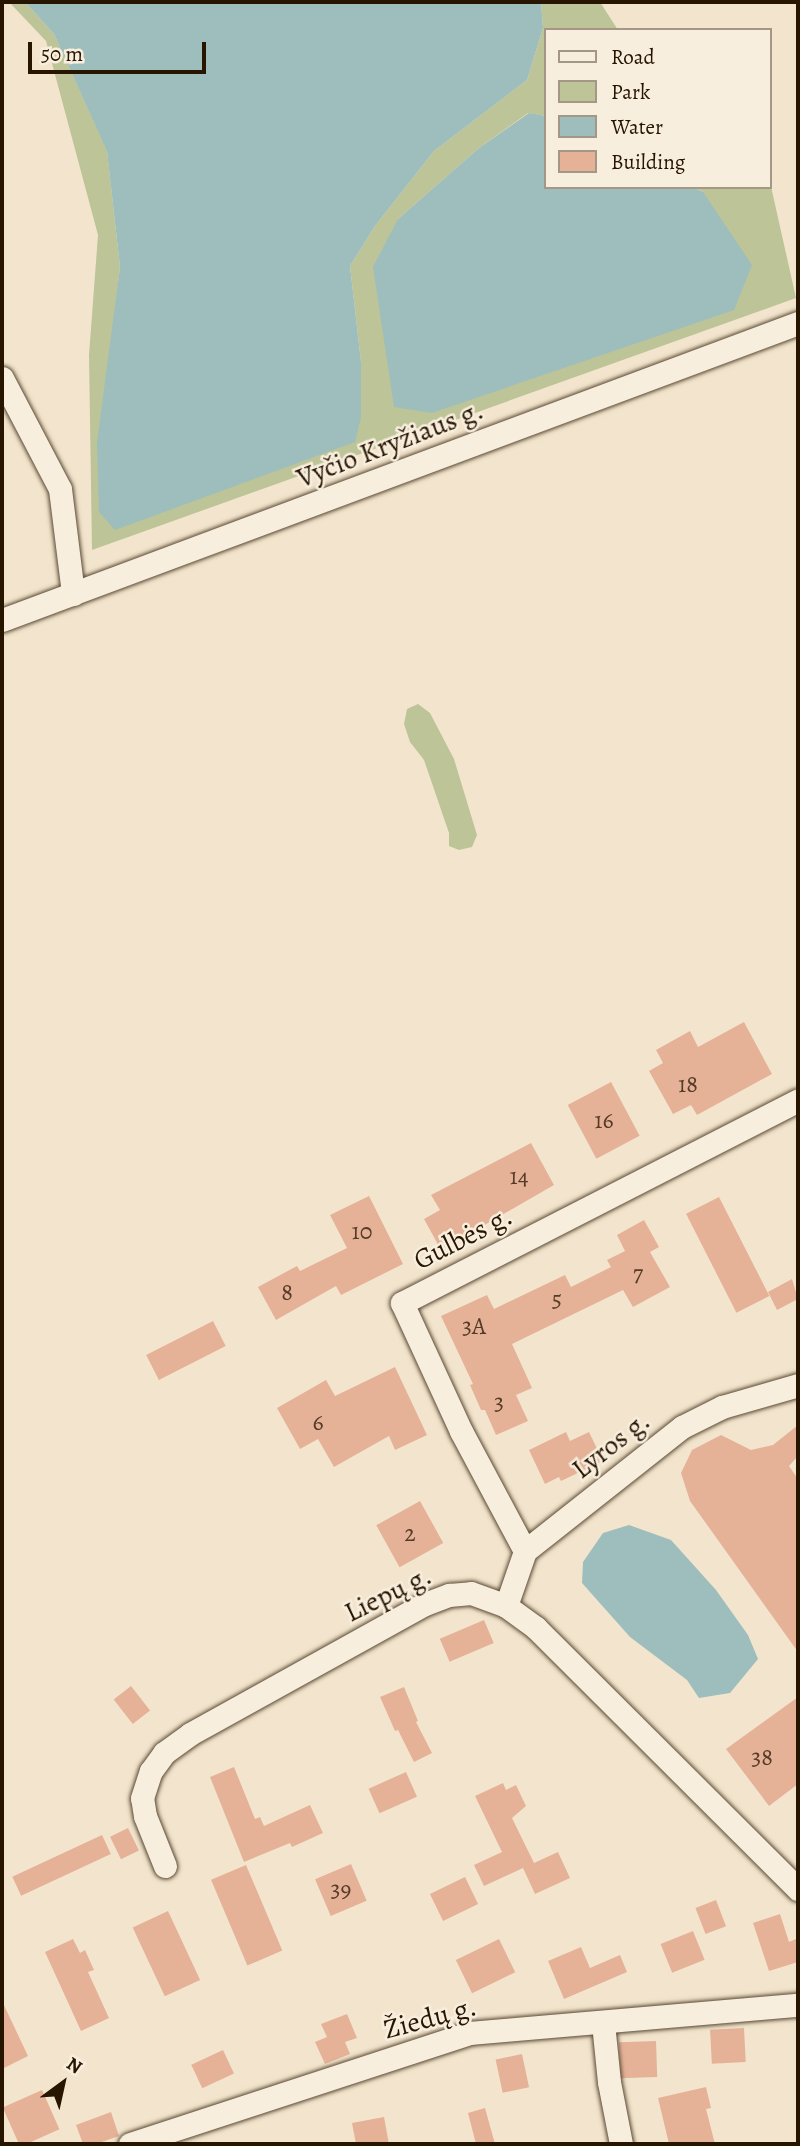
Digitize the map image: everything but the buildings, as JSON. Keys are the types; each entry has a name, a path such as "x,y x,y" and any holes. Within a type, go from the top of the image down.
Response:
{"street":[{"name":"Vyčio Kryžiaus g.","path":"2,620 798,323"},
{"path":"2,378 60,489 74,594"},
{"name":"Gulbės g.","path":"525,1551 461,1431 402,1303 798,1100"},
{"name":"Lyros g.","path":"525,1551 682,1427 722,1407 798,1385"},
{"path":"506,1606 525,1551"},
{"name":"Liepų g.","path":"165,1867 145,1816 142,1798 151,1771 164,1753 190,1734 425,1604 449,1595 471,1593 506,1606 536,1628 798,1889"},
{"name":"Žiedų g.","path":"130,2144 469,2033 798,2006"},
{"path":"603,2024 609,2081 621,2144"}],"green space":[{"path":"9,2 25,2 54,34 107,150 120,267 110,354 361,362 350,266 375,226 434,151 527,80 543,28 541,2 600,2 617,28 544,28 544,116 528,113 479,148 398,219 703,192 697,189 772,189 796,298 92,550 89,355 98,235 46,41"},
{"path":"418,704 430,713 454,759 477,835 472,847 459,850 449,846 449,833 424,760 410,742 404,724 407,709"}],"water":[{"path":"25,2 541,2 543,28 527,80 434,151 375,226 350,266 361,362 361,417 355,442 115,530 99,512 97,443 120,267 107,151 54,34"},
{"path":"529,113 544,116 544,189 697,189 703,192 752,265 734,310 432,413 394,407 373,267 398,219 479,148"},
{"path":"629,1525 671,1540 716,1590 748,1635 758,1659 730,1693 699,1698 687,1680 630,1637 582,1583 583,1562 603,1533"}]}
